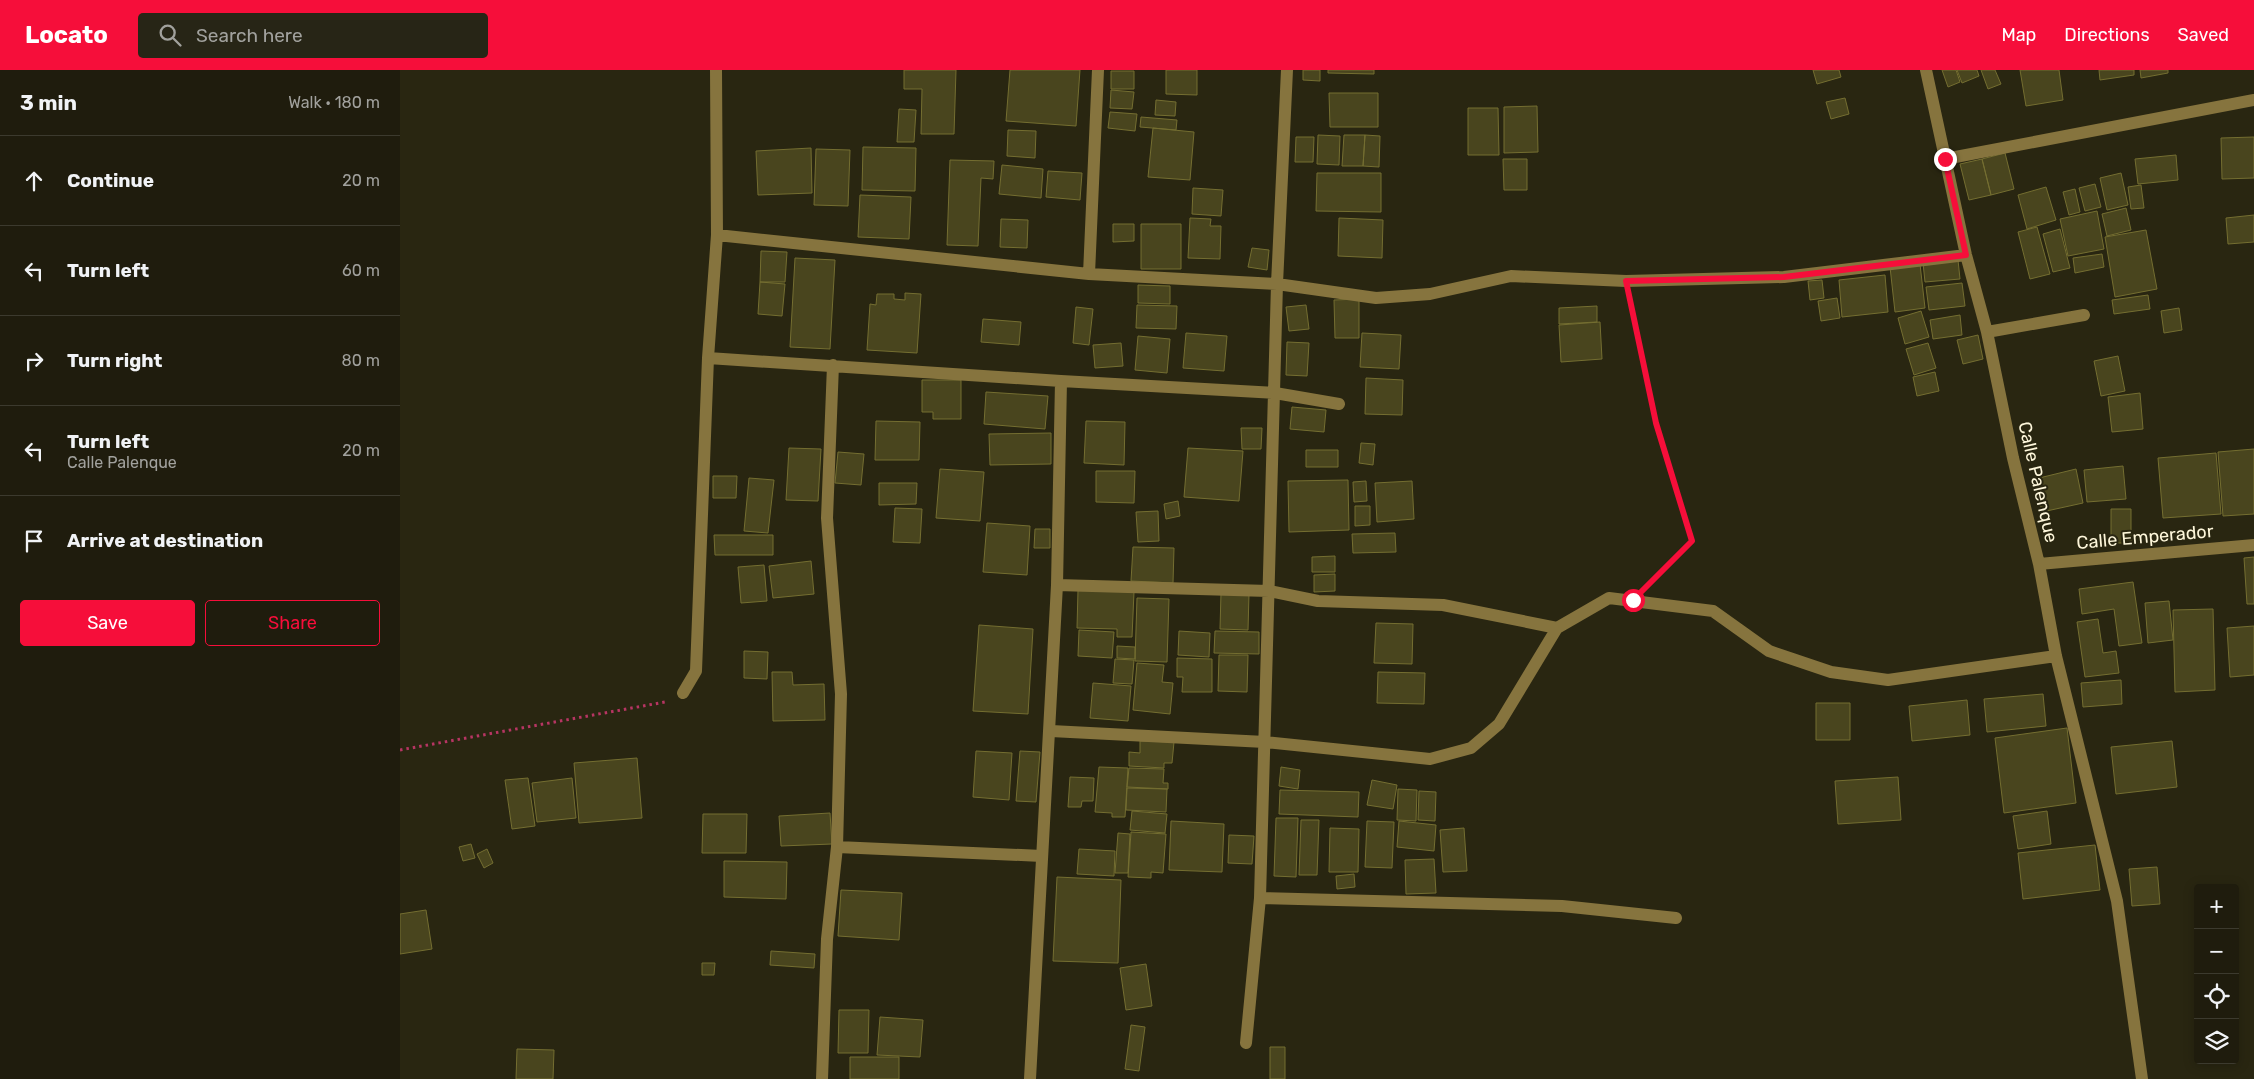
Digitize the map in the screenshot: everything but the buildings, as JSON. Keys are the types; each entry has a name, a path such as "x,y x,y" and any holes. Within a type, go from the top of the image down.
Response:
{"street":[{"path":"683,693 696,671 708,358 717,235 716,70"},
{"path":"1089,274 1098,70"},
{"path":"1246,1043 1260,898 1277,284 1287,70"},
{"name":"Calle Palenque","path":"1926,70 1966,255 1987,332 2013,458 2039,564 2056,656 2117,902 2142,1079"},
{"path":"1945,159 2254,100"},
{"path":"717,235 1089,274 1277,284 1376,298 1430,294 1511,276 1626,281 1784,277 1966,255"},
{"path":"1987,332 2084,315"},
{"path":"708,358 1275,393 1339,404"},
{"path":"822,1079 827,939 838,847 841,694 827,518 833,365"},
{"path":"1030,1079 1051,731 1057,585 1061,381"},
{"name":"Calle Emperador","path":"2039,564 2254,546"},
{"path":"1057,585 1270,591 1318,601 1442,605 1556,628"},
{"path":"1051,731 1265,742 1430,759 1471,748 1499,724 1556,628 1609,598 1712,611 1769,652 1831,672 1888,680 2056,656"},
{"path":"838,847 1042,856"},
{"path":"1260,898 1562,906 1676,918"}],"path":[{"path":"1626,281 1656,423 1692,541 1633,600"},
{"path":"400,750 661,704 683,693"}],"route":[{"path":"1633,600 1692,541 1656,423 1626,281 1784,277 1966,255 1945,159"}]}
